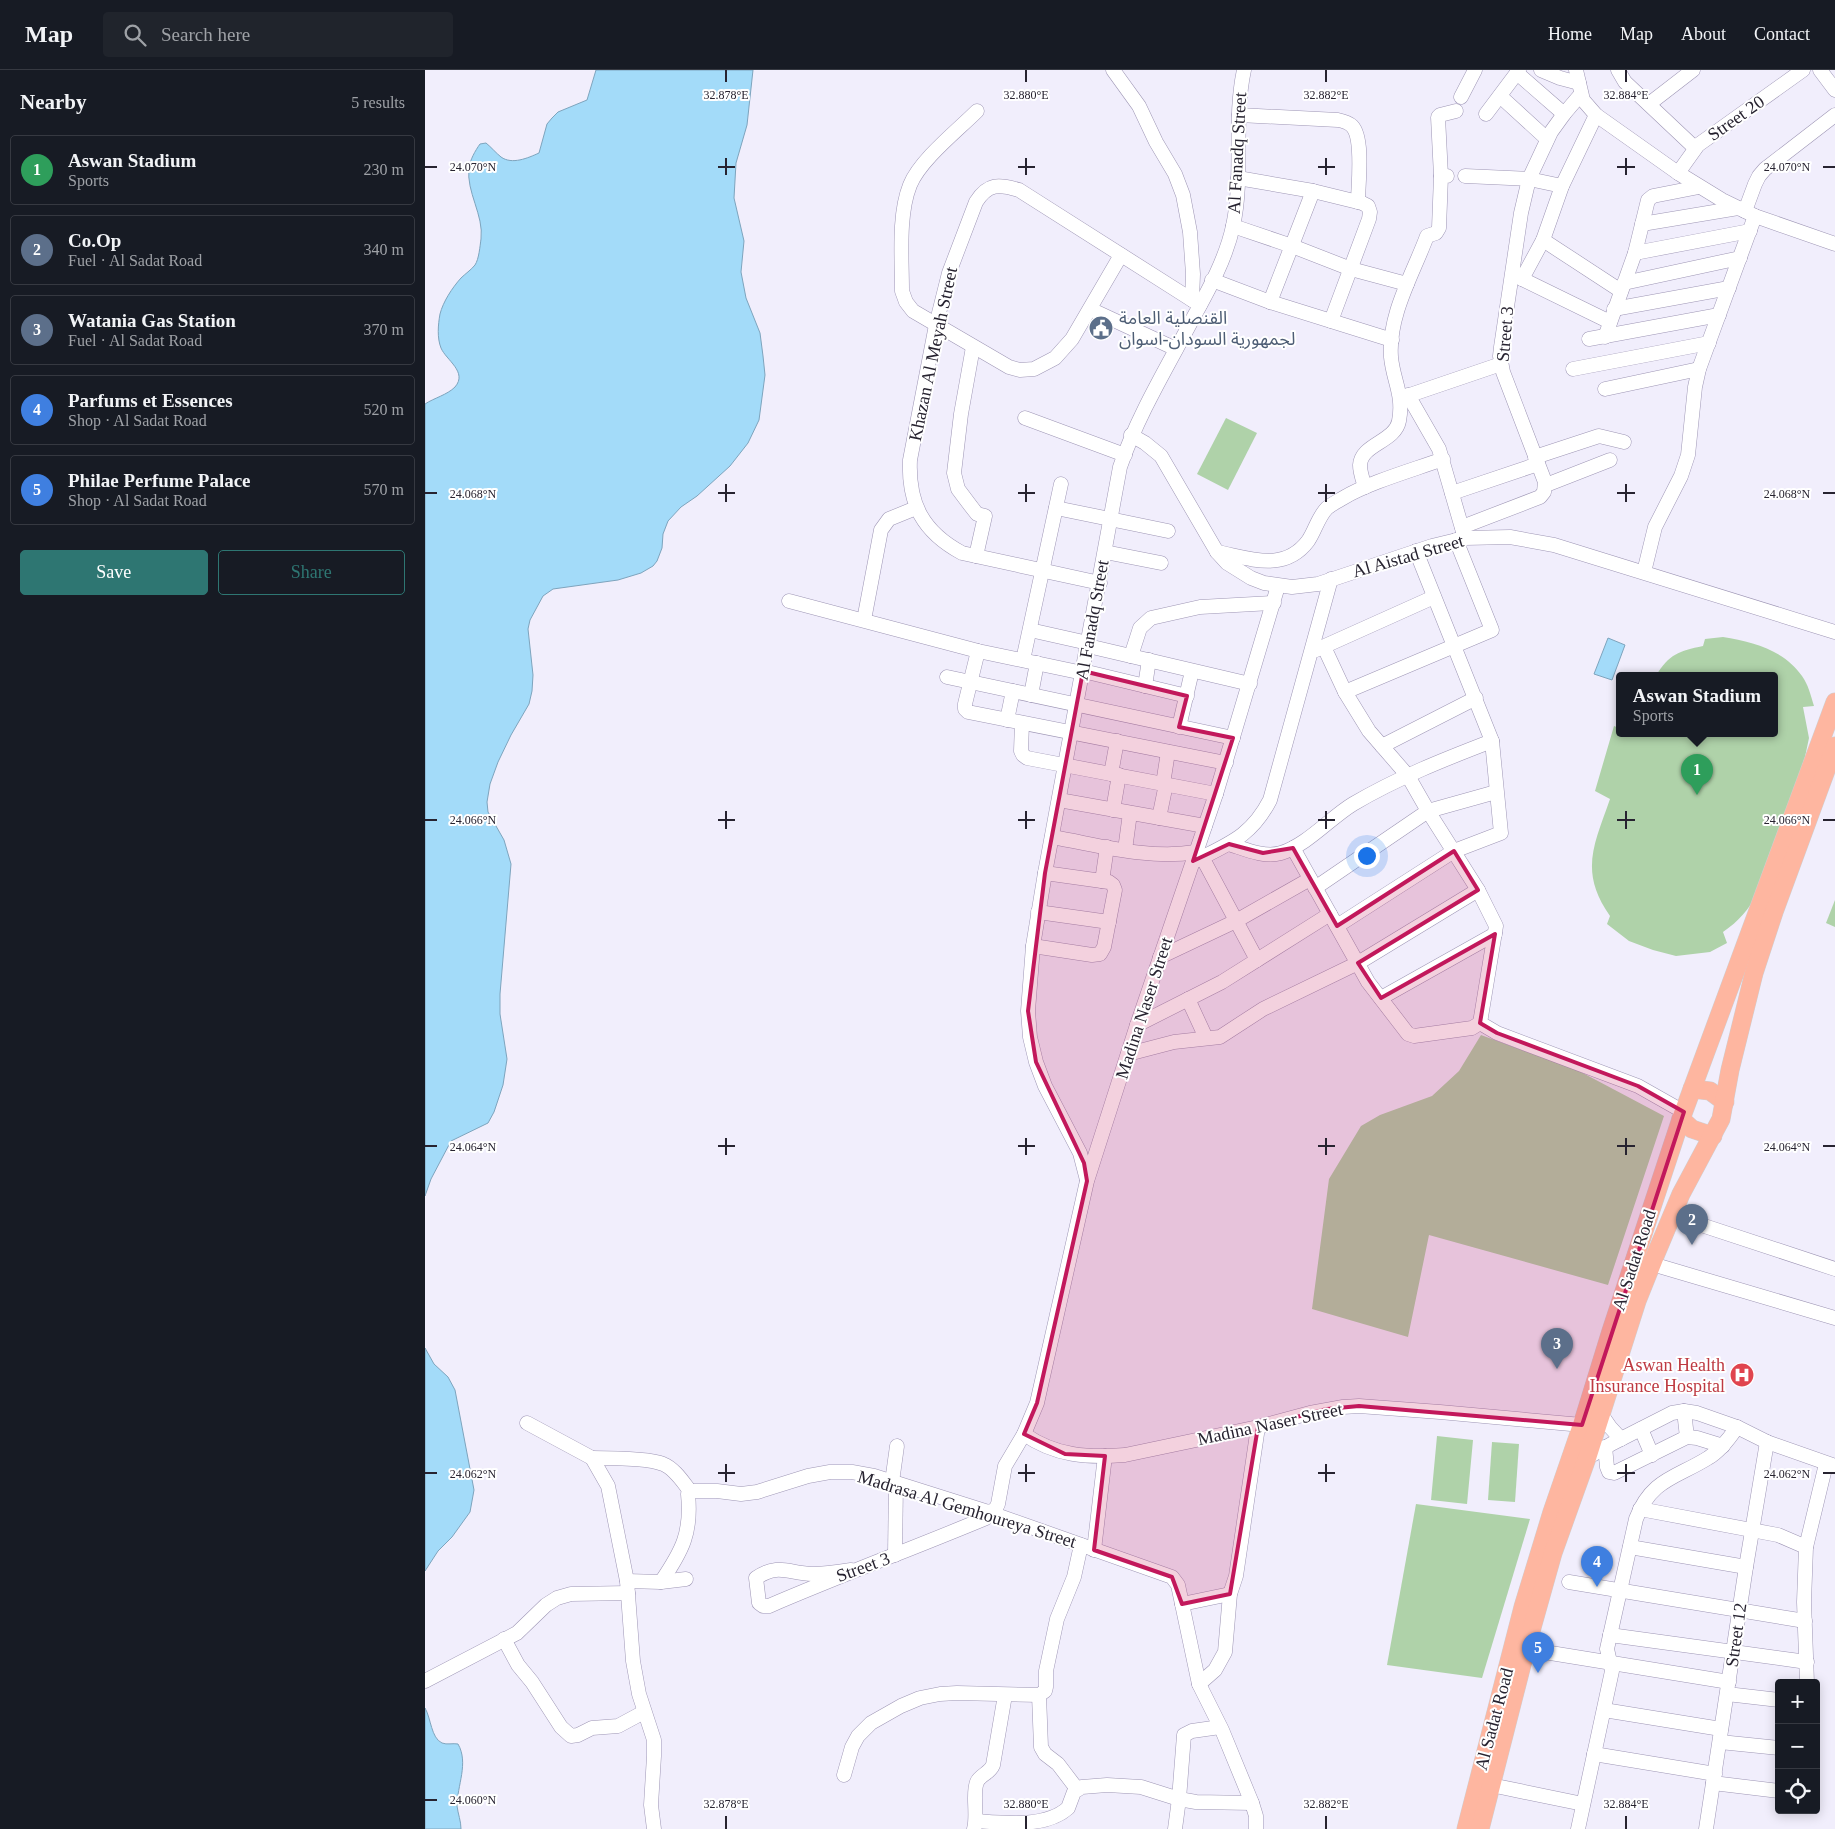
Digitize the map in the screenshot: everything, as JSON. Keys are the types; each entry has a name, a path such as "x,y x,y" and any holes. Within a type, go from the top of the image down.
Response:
{"main road":[{"name":"Al Sadat Road","path":"1466,1829 1523,1607 1670,1150 1835,702"},
{"name":"Al Sadat Road","path":"1480,1829 1526,1649 1553,1554 1587,1458 1637,1301 1671,1215 1721,1119 1729,1070 1760,952 1835,746"},
{"path":"1704,1059 1711,1070 1721,1073 1729,1070"},
{"path":"1692,1089 1710,1091 1725,1102"},
{"path":"1682,1116 1699,1132 1713,1136"},
{"path":"1670,1150 1684,1150 1692,1154 1697,1162"}],"street":[{"path":"1113,70 1139,106 1156,142 1175,174 1183,195 1190,232 1196,302"},
{"name":"Al Fanadq Street","path":"1087,1181 1080,1153 1045,1086 1032,1045 1028,1011 1033,946 1120,467 1131,435 1176,349 1196,302 1212,280 1225,251 1233,226 1238,178 1239,115 1244,70"},
{"path":"1461,97 1475,70"},
{"path":"1541,70 1579,83 1586,104 1596,115 1699,188 1746,212 1835,244"},
{"path":"1618,70 1625,82 1695,148"},
{"path":"1649,104 1693,70"},
{"name":"Street 20","path":"1678,173 1695,148 1803,70"},
{"path":"1821,70 1835,90"},
{"path":"1486,114 1518,72 1564,114"},
{"name":"Street 3","path":"1545,485 1505,379 1501,364 1501,347 1517,275 1521,213 1529,179 1547,139 1564,114 1579,83"},
{"path":"1499,96 1547,139"},
{"path":"977,111 921,168 911,183 905,202 902,238 902,291 905,302 913,311 1009,367 1020,370 1034,369 1055,358 1072,339 1121,255"},
{"path":"1345,692 1492,630 1461,535 1443,459 1430,432 1404,396 1391,358 1392,340 1401,298 1427,236 1436,233 1439,228 1444,176 1438,117 1439,115 1456,111"},
{"path":"1239,115 1337,120 1346,122 1353,127 1359,142 1358,202"},
{"path":"1596,115 1563,186 1543,240 1517,275 1612,316 1729,288"},
{"path":"1644,572 1657,522 1681,476 1688,455 1695,386 1699,369 1750,231 1746,212 1759,176 1765,169 1835,116"},
{"path":"1465,176 1529,179 1563,186"},
{"path":"1238,178 1313,191 1368,206 1370,212 1331,321"},
{"name":"Khazan Al Meyah Street","path":"1100,582 963,553 935,535 924,522 917,508 910,484 910,460 936,325 949,273 975,202 981,193 991,187 1006,186 1019,190 1196,302"},
{"path":"1605,337 1635,253 1648,200 1653,196 1699,188"},
{"path":"1270,302 1313,191"},
{"path":"1642,224 1746,212"},
{"path":"1233,226 1351,269 1407,284"},
{"path":"1635,253 1750,231"},
{"path":"1543,240 1622,287 1740,258"},
{"path":"1212,280 1270,302 1392,340"},
{"path":"1090,309 1176,349"},
{"path":"1589,339 1719,316"},
{"path":"1573,369 1709,343"},
{"path":"973,346 961,414 954,473 958,489 969,505 977,514 985,516 976,556"},
{"path":"1404,396 1501,364"},
{"path":"1605,389 1699,369"},
{"path":"1365,488 1360,464 1362,458 1369,450 1395,430 1399,424 1404,396"},
{"path":"1025,418 1125,455"},
{"name":"Al Aistad Street","path":"1131,435 1161,456 1217,552 1227,563 1245,575 1264,583 1278,586 1305,586 1461,535 1510,537 1532,540 1644,572 1835,632"},
{"path":"1452,492 1599,436 1624,442"},
{"path":"1217,552 1270,562 1283,560 1295,553 1307,541 1327,509 1345,497 1443,459"},
{"path":"1461,535 1540,498 1544,492 1545,485 1610,460"},
{"path":"1031,695 1030,630 1061,484"},
{"path":"864,620 881,530 889,518 917,508"},
{"path":"1056,508 1168,531"},
{"path":"1337,926 1454,851 1501,833 1492,741 1415,551"},
{"path":"1105,552 1161,563"},
{"path":"1052,838 1125,850 1197,857 1229,844 1243,836 1254,826 1270,800 1331,579"},
{"name":"Madina Naser Street","path":"988,1512 995,1510 998,1504 1005,1466 1024,1434 1037,1403 1087,1181 1137,1026 1197,857 1278,586"},
{"path":"1311,652 1434,597"},
{"path":"789,601 978,651 1083,672 1187,696"},
{"path":"1131,656 1141,628 1151,618 1201,607 1273,603"},
{"path":"1030,630 1250,684"},
{"path":"1293,848 1358,963 1408,1034 1415,1036 1472,1028 1481,1022 1496,926 1478,890 1408,776 1369,731 1345,692 1324,647"},
{"path":"978,651 965,704 966,710 1007,720 1226,763"},
{"path":"1145,686 1149,660"},
{"path":"1179,727 1192,671"},
{"path":"947,677 1233,738"},
{"path":"1007,720 1013,691"},
{"path":"1382,746 1476,698"},
{"path":"1022,723 1021,751 1024,757 1216,794"},
{"path":"1229,844 1263,854 1279,854 1293,848 1353,804 1431,764 1492,741"},
{"path":"1113,810 1117,742"},
{"path":"1159,818 1168,752"},
{"path":"1161,957 1312,883 1428,811 1496,792"},
{"path":"1059,800 1205,826"},
{"path":"1125,850 1130,813"},
{"path":"1102,881 1107,847"},
{"path":"1197,857 1257,960"},
{"path":"1033,946 1096,955 1102,951 1115,888 1111,883 1102,881 1045,873"},
{"path":"1128,1054 1174,1042 1220,1037 1263,1009 1358,963 1478,890"},
{"path":"1038,912 1109,922"},
{"path":"1137,1026 1222,982 1330,914"},
{"path":"1381,998 1495,934"},
{"path":"1188,999 1206,1038"},
{"path":"1481,1022 1497,1033 1638,1086 1682,1116"},
{"path":"1671,1215 1835,1269"},
{"path":"1652,1264 1835,1318"},
{"name":"Madina Naser Street","path":"1024,1434 1042,1445 1065,1454 1105,1456 1125,1454 1258,1427 1327,1409 1359,1406 1583,1425"},
{"path":"1684,1411 1687,1437"},
{"path":"1587,1458 1672,1413 1684,1411 1697,1413 1737,1427 1767,1442 1831,1465 1806,1547 1804,1602 1807,1679"},
{"path":"1601,1414 1621,1439"},
{"path":"527,1424 592,1458 640,1460 665,1464 682,1480 690,1491 688,1494 689,1522 686,1538 679,1556 661,1582"},
{"path":"1199,1684 1215,1670 1225,1652 1230,1594 1236,1576 1258,1427"},
{"path":"1578,1829 1612,1671 1607,1648 1640,1509 1644,1500 1651,1492 1665,1481 1709,1458 1723,1446 1737,1427"},
{"path":"1641,1429 1652,1455"},
{"path":"1605,1447 1607,1467 1609,1472 1614,1474 1687,1437 1723,1446"},
{"name":"Street 12","path":"1706,1829 1767,1442"},
{"path":"895,1555 894,1483 897,1446"},
{"path":"1095,1550 1105,1456"},
{"path":"592,1458 608,1486 627,1587 633,1661 639,1694 653,1740 651,1806 654,1829"},
{"name":"Madrasa Al Gemhoureya Street","path":"690,1491 717,1491 741,1494 757,1492 808,1476 830,1472 852,1472 875,1476 988,1512 1170,1576 1175,1580 1182,1604"},
{"path":"1640,1509 1752,1529 1778,1535 1806,1547"},
{"name":"Street 3","path":"851,1570 809,1574 781,1569 772,1570 755,1578 759,1603 765,1606 851,1570 895,1555 986,1518 988,1512"},
{"path":"844,1775 852,1746 858,1736 871,1723 901,1706 920,1698 940,1694 1039,1695 1045,1691 1046,1671 1057,1619 1074,1577 1081,1545"},
{"path":"1630,1547 1746,1567"},
{"path":"425,1681 517,1632 552,1600 563,1595 686,1579"},
{"path":"1569,1582 1805,1621"},
{"path":"1230,1594 1182,1604 1199,1684 1220,1727 1252,1803 1255,1829"},
{"path":"1610,1636 1807,1662"},
{"path":"505,1639 518,1664 561,1727 571,1736 578,1735 592,1728 618,1726 644,1712"},
{"path":"1526,1649 1611,1663 1775,1699"},
{"path":"1005,1695 993,1765 976,1785 975,1825 1011,1824 1046,1820 1068,1808 1077,1789 1107,1785 1141,1787 1179,1799 1196,1802 1252,1803"},
{"path":"1039,1695 1041,1747 1045,1754 1058,1764 1077,1789"},
{"path":"1604,1710 1775,1747"},
{"path":"1175,1829 1184,1735 1192,1731 1220,1727"},
{"path":"1594,1754 1775,1790"},
{"path":"1491,1785 1583,1804"}],"highlighted area":[{"path":"1083,671 1187,696 1179,727 1233,738 1193,861 1229,844 1263,853 1293,848 1337,926 1454,851 1478,890 1358,963 1381,998 1495,934 1480,1023 1497,1033 1638,1086 1684,1112 1582,1425 1359,1406 1327,1409 1258,1427 1230,1594 1182,1604 1172,1577 1094,1550 1105,1456 1065,1454 1024,1434 1037,1403 1087,1181 1084,1163 1036,1062 1028,1011 1045,873"}],"green space":[{"path":"1226,418 1257,433 1228,490 1197,474"},
{"path":"1723,637 1756,645 1777,654 1795,667 1804,679 1814,706 1803,707 1809,738 1805,757 1758,893 1743,915 1723,932 1727,943 1710,952 1676,956 1629,941 1607,924 1610,916 1600,900 1595,886 1592,858 1610,799 1595,791 1614,726 1616,727 1616,737 1778,737 1778,672 1659,672 1670,658 1681,652 1703,646 1705,639"},
{"path":"1835,900 1835,927 1826,923"},
{"path":"1481,1035 1579,1071 1664,1116 1608,1285 1429,1235 1408,1337 1312,1309 1329,1179 1361,1126 1380,1115 1432,1096 1459,1071"},
{"path":"1437,1436 1473,1440 1467,1504 1431,1500"},
{"path":"1492,1442 1519,1444 1515,1502 1488,1500"},
{"path":"1416,1504 1530,1519 1482,1678 1387,1665"}],"water":[{"path":"596,70 753,70 747,125 736,163 734,198 744,241 741,272 746,298 760,333 763,356 765,375 759,420 748,443 730,466 697,496 681,507 668,521 663,534 662,548 653,566 641,573 618,580 553,589 543,596 530,620 528,629 533,675 529,704 498,762 490,784 487,802 488,812 504,840 511,864 500,994 500,1014 507,1059 503,1085 494,1112 488,1123 451,1141 431,1179 425,1196 425,404 452,390 458,382 458,371 441,348 438,327 441,309 461,278 475,265 479,252 481,239 480,221 469,177 473,156 480,144 486,143 501,157 515,161 539,153 547,124 558,112 587,100"},
{"path":"1608,638 1625,645 1612,680 1594,674"},
{"path":"425,1348 434,1364 448,1377 455,1390 474,1490 470,1512 452,1537 438,1551 425,1571"},
{"path":"425,1708 433,1732 438,1740 444,1744 458,1744 461,1751 463,1767 457,1806 461,1829 425,1829"}],"place":[{"name":"القنصلية العامة لجمهورية السودان-اسوان","path":"1101,328"},
{"name":"Aswan Stadium","path":"1697,795"},
{"name":"Co.Op","path":"1692,1245"},
{"name":"Watania Gas Station","path":"1557,1369"},
{"name":"Aswan Health Insurance Hospital","path":"1742,1375"},
{"name":"Parfums et Essences","path":"1597,1587"},
{"name":"Philae Perfume Palace","path":"1538,1673"}]}
